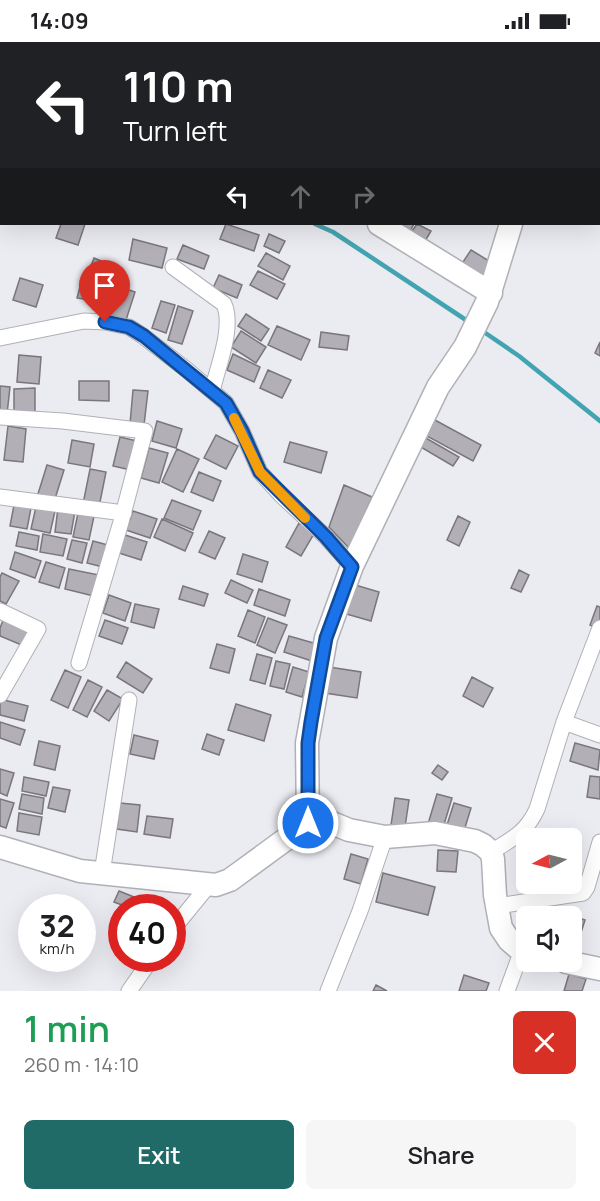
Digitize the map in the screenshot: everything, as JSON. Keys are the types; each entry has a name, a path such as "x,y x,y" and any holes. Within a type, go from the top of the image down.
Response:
{"street":[{"path":"380,225 489,298"},
{"path":"308,823 308,743 326,638 352,567 438,387 465,347 489,298 511,225"},
{"path":"173,267 224,304 228,313 227,330 212,391"},
{"path":"0,338 84,321 129,327 179,363 226,403 242,431 260,472 326,537 352,567"},
{"path":"0,417 63,421 145,431 124,513 79,663"},
{"path":"0,497 124,513"},
{"path":"0,611 38,629 0,695"},
{"path":"490,852 526,829 537,809 564,722 600,628"},
{"path":"102,873 129,700"},
{"path":"564,722 600,735"},
{"path":"0,847 60,866 208,886 230,880 308,823 318,820 327,821 349,830 385,837 435,833 475,841 490,852 493,859 501,928 509,940 516,945"},
{"path":"328,991 360,911 385,837"},
{"path":"497,906 583,893 587,887 600,842"},
{"path":"186,913 208,886"},
{"path":"582,965 600,969"},
{"path":"507,991 516,970"},
{"path":"129,991 142,972"}],"building":[{"path":"61,225 85,225 78,245 56,238"},
{"path":"226,225 259,235 254,251 220,239"},
{"path":"401,225 413,225 410,231"},
{"path":"416,225 431,231 424,243 410,234"},
{"path":"269,234 285,241 279,253 264,246"},
{"path":"133,239 167,248 162,268 129,260"},
{"path":"183,245 209,256 204,269 177,259"},
{"path":"471,250 494,264 485,279 461,265"},
{"path":"266,253 290,266 283,280 258,266"},
{"path":"94,258 120,269 114,282 89,271"},
{"path":"258,271 285,284 277,299 250,285"},
{"path":"219,275 242,285 237,298 213,288"},
{"path":"83,276 98,279 94,301 77,298"},
{"path":"20,278 43,285 36,307 13,300"},
{"path":"101,283 115,288 107,313 93,309"},
{"path":"120,287 135,292 126,320 110,315"},
{"path":"161,301 175,305 166,333 152,328"},
{"path":"178,306 193,311 182,344 168,340"},
{"path":"246,314 269,329 261,341 238,326"},
{"path":"277,326 310,340 301,360 268,345"},
{"path":"241,331 266,347 256,363 231,347"},
{"path":"321,332 349,336 347,350 319,347"},
{"path":"600,342 600,356 595,353"},
{"path":"233,354 260,367 254,382 227,370"},
{"path":"19,355 41,357 39,384 17,382"},
{"path":"268,370 291,380 282,398 260,388"},
{"path":"79,381 109,381 109,401 79,400"},
{"path":"0,386 10,387 7,414 0,414"},
{"path":"35,388 35,415 14,416 14,389"},
{"path":"133,390 148,391 144,425 130,424"},
{"path":"433,419 481,445 473,461 425,435"},
{"path":"157,421 182,429 176,448 152,441"},
{"path":"8,426 26,429 23,462 4,460"},
{"path":"216,435 238,446 226,469 204,458"},
{"path":"120,437 137,441 131,470 113,466"},
{"path":"424,437 459,457 453,466 419,446"},
{"path":"72,440 94,444 90,467 68,463"},
{"path":"290,442 327,452 321,473 284,462"},
{"path":"149,448 168,453 159,483 141,478"},
{"path":"177,449 199,459 183,492 162,482"},
{"path":"47,465 64,470 54,502 37,497"},
{"path":"90,469 106,472 99,507 83,504"},
{"path":"199,472 221,481 213,501 191,492"},
{"path":"344,485 372,497 349,548 329,527"},
{"path":"172,500 201,511 193,530 164,518"},
{"path":"14,505 31,508 27,529 10,526"},
{"path":"36,507 55,511 50,533 31,529"},
{"path":"58,508 75,511 71,534 55,532"},
{"path":"133,511 157,519 150,538 126,530"},
{"path":"78,513 94,516 89,540 73,537"},
{"path":"458,516 470,522 459,546 447,540"},
{"path":"162,519 193,533 185,551 154,537"},
{"path":"299,523 315,532 301,556 286,547"},
{"path":"209,531 225,538 215,559 199,552"},
{"path":"19,532 39,536 37,550 16,546"},
{"path":"43,534 67,539 63,556 40,552"},
{"path":"125,535 147,542 141,560 119,553"},
{"path":"72,540 87,543 82,563 67,559"},
{"path":"93,541 108,545 103,567 87,563"},
{"path":"15,552 41,561 35,578 10,569"},
{"path":"243,554 268,562 262,582 237,574"},
{"path":"46,562 65,568 59,588 39,582"},
{"path":"69,569 99,575 94,596 65,589"},
{"path":"519,570 529,575 521,592 511,588"},
{"path":"2,573 19,581 6,604 0,601"},
{"path":"231,580 253,590 247,603 225,593"},
{"path":"352,584 379,592 371,621 343,613"},
{"path":"183,586 208,594 204,606 179,599"},
{"path":"259,589 290,600 285,616 254,605"},
{"path":"109,595 131,603 125,621 103,613"},
{"path":"135,604 159,609 154,628 131,622"},
{"path":"597,606 600,607 600,620 597,628 590,625"},
{"path":"248,610 265,617 255,643 238,636"},
{"path":"4,618 31,630 24,646 0,636"},
{"path":"268,618 287,625 275,653 257,645"},
{"path":"105,620 128,628 122,644 99,636"},
{"path":"289,636 317,644 312,661 284,652"},
{"path":"217,644 235,649 229,673 210,668"},
{"path":"257,654 272,658 265,684 250,680"},
{"path":"276,661 290,664 284,689 270,686"},
{"path":"126,662 152,679 143,693 117,677"},
{"path":"293,667 309,672 302,697 286,692"},
{"path":"329,667 361,672 357,698 325,693"},
{"path":"65,670 81,677 68,708 51,700"},
{"path":"472,677 493,688 483,707 463,696"},
{"path":"88,680 102,687 87,717 73,710"},
{"path":"107,690 123,699 109,721 94,711"},
{"path":"0,699 28,706 24,721 0,715"},
{"path":"236,704 271,715 264,741 228,730"},
{"path":"0,722 25,730 20,745 0,738"},
{"path":"207,734 224,740 219,755 202,749"},
{"path":"134,735 158,741 154,759 130,754"},
{"path":"39,741 60,746 55,770 34,765"},
{"path":"575,743 600,750 598,770 570,761"},
{"path":"438,765 448,772 442,780 432,773"},
{"path":"0,769 14,773 7,796 0,793"},
{"path":"590,776 600,777 600,799 587,797"},
{"path":"24,777 49,782 46,796 22,791"},
{"path":"53,787 70,790 65,812 48,808"},
{"path":"22,794 44,798 42,814 19,809"},
{"path":"437,794 452,798 443,828 428,824"},
{"path":"395,798 409,800 405,827 391,825"},
{"path":"0,799 14,803 6,828 0,826"},
{"path":"120,803 140,805 137,832 117,829"},
{"path":"454,803 471,808 463,834 446,828"},
{"path":"19,813 42,817 39,835 17,831"},
{"path":"147,816 173,819 170,838 144,834"},
{"path":"438,850 458,851 456,872 437,871"},
{"path":"351,854 368,859 361,884 344,879"},
{"path":"383,873 435,887 428,915 376,902"},
{"path":"569,974 586,979 582,991 564,991"},
{"path":"464,975 489,983 486,991 459,991"},
{"path":"376,985 387,991 373,991"}],"waterway":[{"path":"317,225 333,232 469,322"},
{"path":"481,330 519,356 600,421"}],"slow traffic":[{"path":"234,418 260,472 305,518"}],"route":[{"path":"105,322 129,327 144,336 226,403 242,431 260,472 326,537 352,567 326,638 311,722 308,743 308,823"}]}
